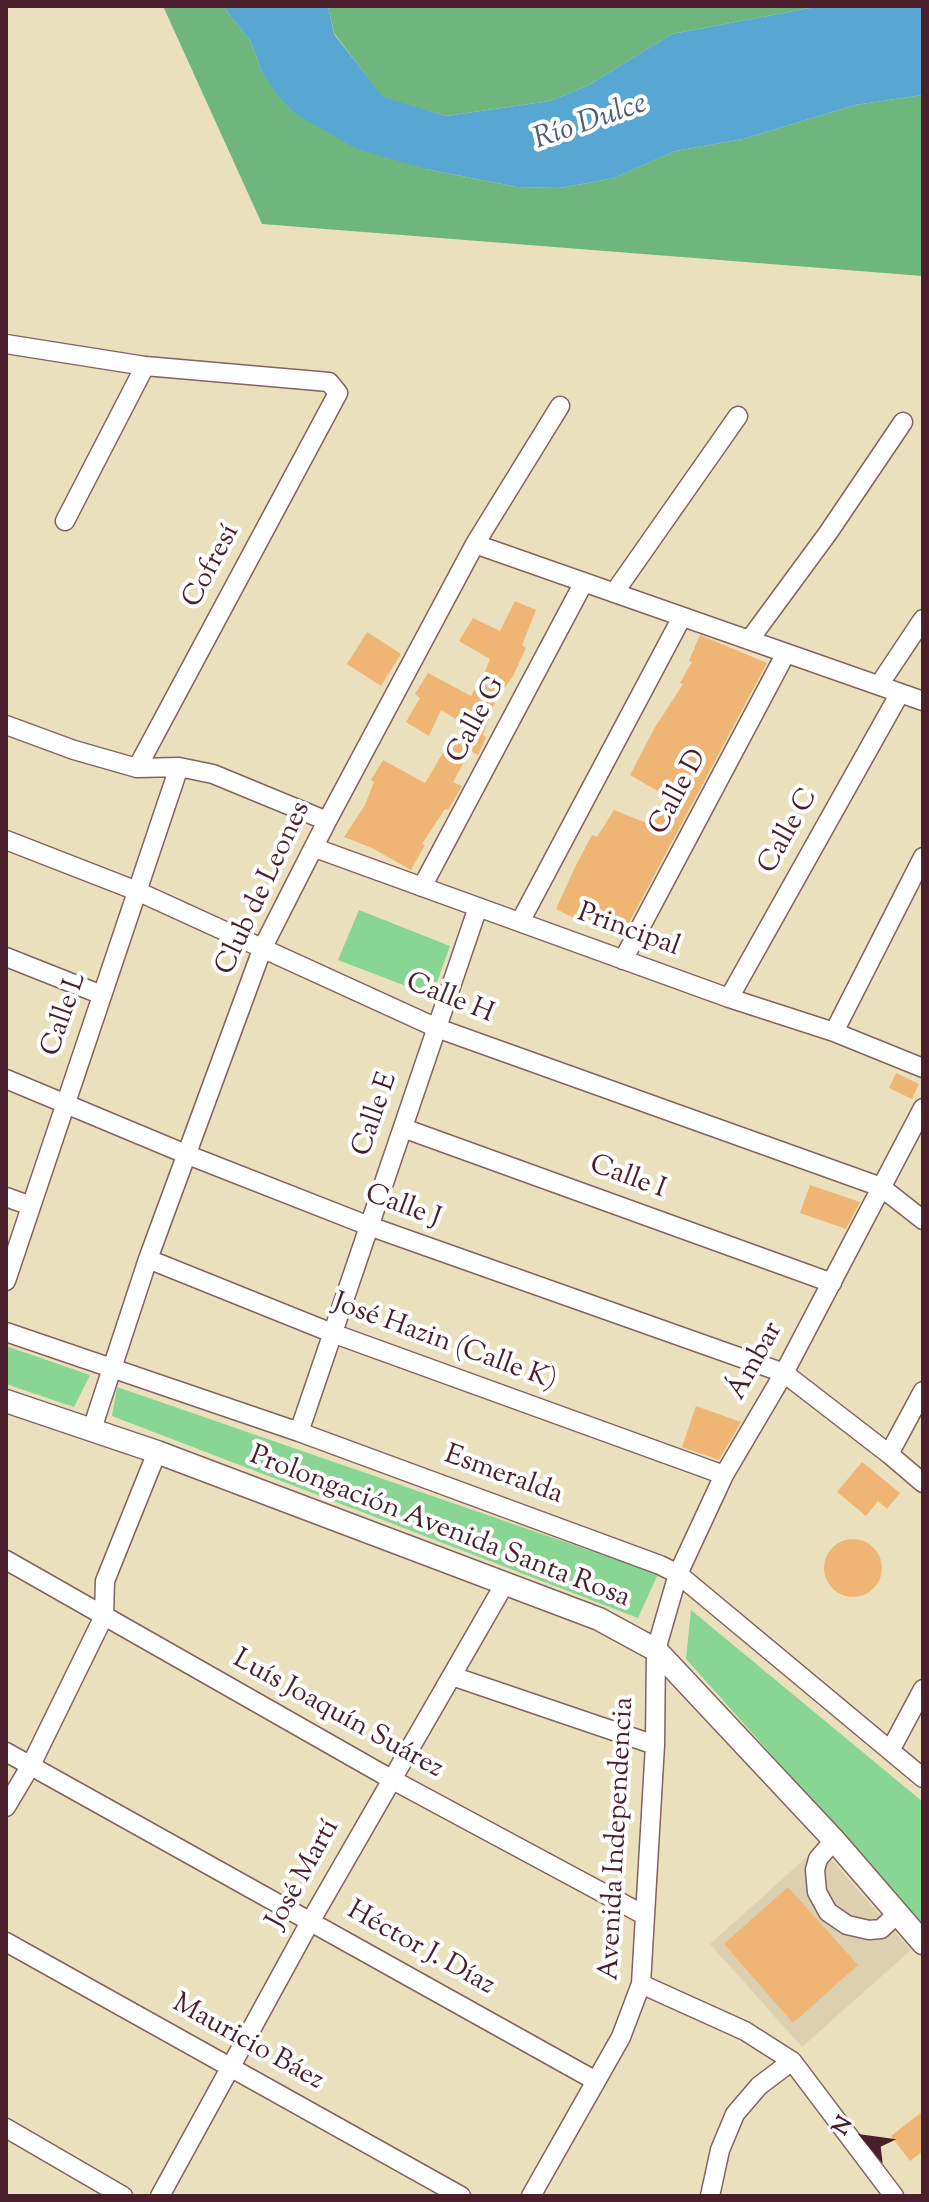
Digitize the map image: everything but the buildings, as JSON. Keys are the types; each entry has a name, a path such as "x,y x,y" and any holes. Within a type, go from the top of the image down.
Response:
{"main road":[{"name":"Prolongación Avenida Santa Rosa","path":"6,1401 157,1452 599,1619 656,1650 834,1840 923,1943"}],"street":[{"path":"6,344 145,366 65,521"},
{"name":"Cofresí","path":"137,768 338,393 329,382 145,366"},
{"name":"Club de Leones","path":"92,1429 148,1259 263,947 475,544 560,406"},
{"path":"614,593 738,416"},
{"path":"750,639 828,533 903,422"},
{"path":"475,544 923,701"},
{"name":"Calle G","path":"422,887 584,582"},
{"path":"520,922 682,617"},
{"path":"879,685 923,619"},
{"name":"Calle D","path":"623,960 786,653"},
{"name":"Calle C","path":"729,998 900,693"},
{"path":"6,725 74,750 137,768 179,767 213,774 327,821"},
{"name":"Calle L","path":"6,1281 179,767"},
{"name":"Calle H","path":"6,840 137,891 437,1028 881,1187 923,1220"},
{"name":"Principal","path":"315,848 729,998 834,1032 923,1068"},
{"path":"834,1032 923,857"},
{"name":"Calle E","path":"299,1432 478,907"},
{"path":"6,957 102,995"},
{"name":"Calle J","path":"6,1079 369,1226 784,1373 923,1483"},
{"name":"Ámbar","path":"656,1650 678,1574 724,1475 784,1373 923,1108"},
{"name":"Calle I","path":"403,1128 832,1283"},
{"path":"6,1197 31,1206"},
{"name":"José Hazin (Calle K)","path":"148,1259 332,1333 724,1475"},
{"name":"Esmeralda","path":"6,1332 299,1432 660,1565 678,1574 923,1778"},
{"path":"889,1454 923,1391"},
{"path":"6,1807 31,1765 104,1616 105,1581 157,1452"},
{"name":"Luís Joaquín Suárez","path":"6,1560 391,1779 644,1915"},
{"name":"José Martí","path":"160,2196 310,1922 504,1585"},
{"name":"Avenida Independencia","path":"531,2196 626,2025 641,1984 655,1745 656,1650"},
{"path":"452,1676 655,1745"},
{"path":"891,1749 923,1689"},
{"name":"Héctor J. Díaz","path":"6,1752 596,2081"},
{"path":"834,1840 818,1859 815,1870 817,1892 828,1912 847,1925 869,1930 881,1929 898,1913"},
{"name":"Mauricio Báez","path":"6,1942 461,2196"},
{"path":"641,1984 745,2031 792,2061 894,2196"},
{"path":"710,2196 720,2150 735,2114 759,2086 792,2061"},
{"path":"6,2128 123,2196"}],"shaded area":[{"path":"819,1846 911,1950 802,2047 710,1944"}],"green space":[{"path":"163,6 223,6 251,42 262,72 426,169 517,187 560,188 614,178 675,151 743,139 855,105 923,95 923,276 262,224"},
{"path":"328,6 821,6 672,34 587,86 550,101 446,116 383,98 334,33"},
{"path":"359,910 450,946 432,996 338,960"},
{"path":"6,1346 90,1375 74,1407 6,1384"},
{"path":"117,1387 658,1574 638,1618 112,1416"},
{"path":"691,1610 923,1802 923,1924 686,1659"}],"water":[{"name":"Río Dulce","path":"223,6 328,6 334,34 383,97 446,116 550,101 587,86 672,34 821,6 923,6 923,95 855,105 743,139 675,151 614,178 560,188 517,187 426,169 357,149 297,115 279,97 262,72 251,42"}]}
